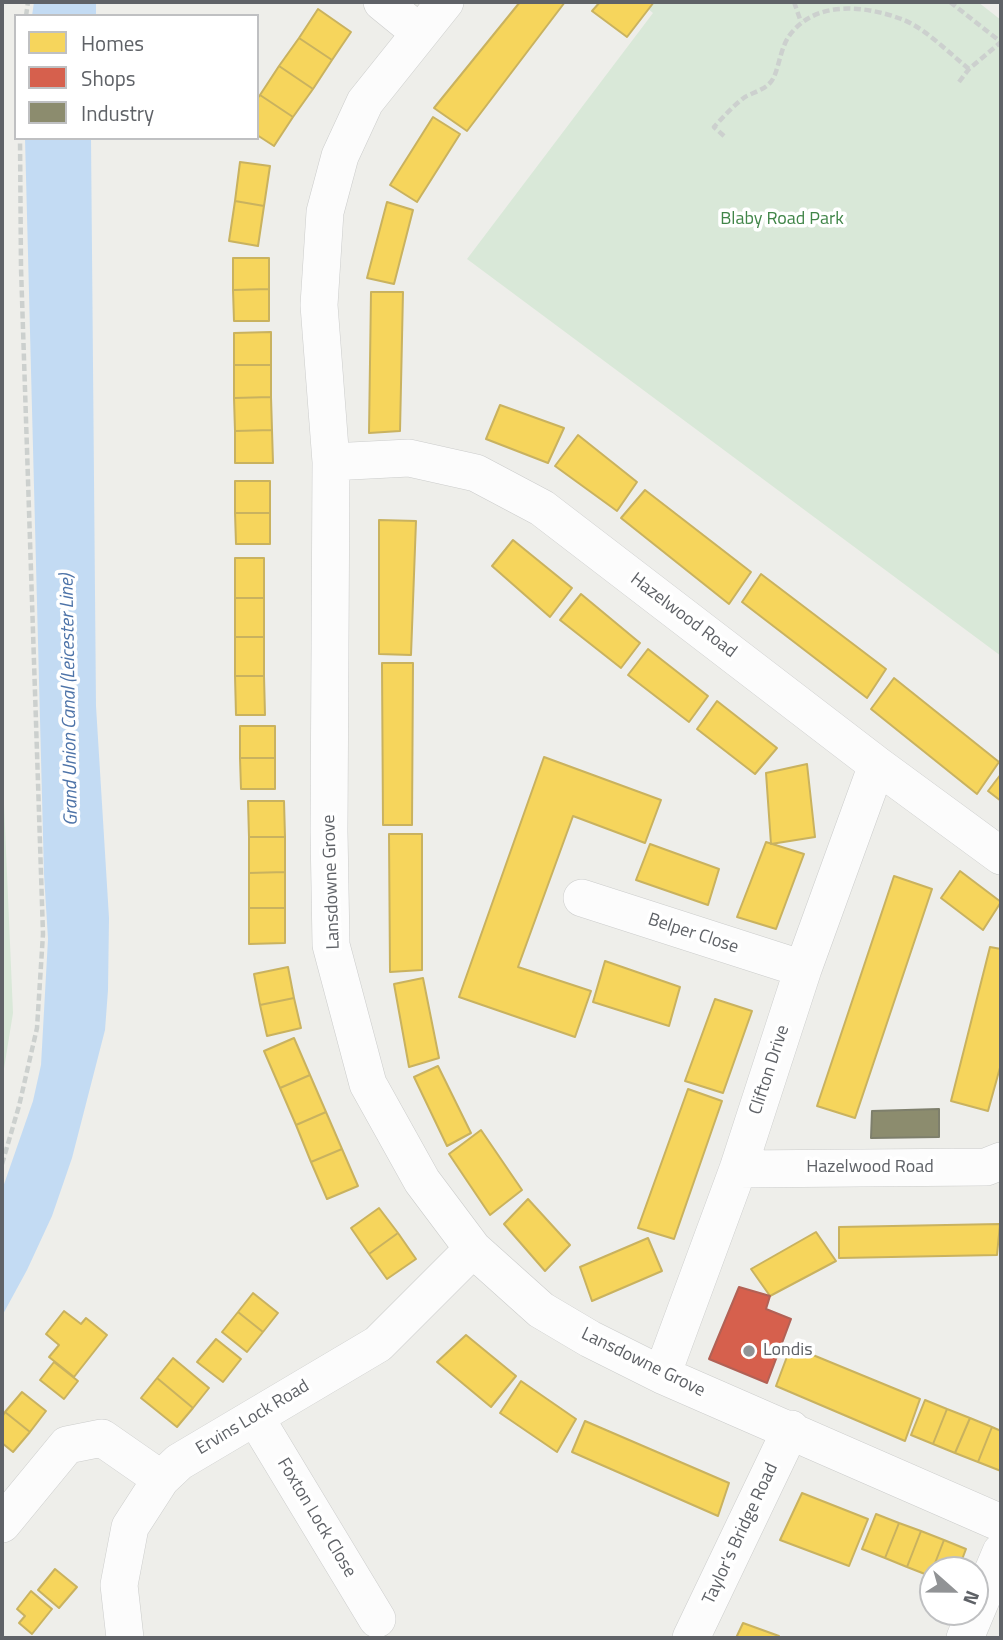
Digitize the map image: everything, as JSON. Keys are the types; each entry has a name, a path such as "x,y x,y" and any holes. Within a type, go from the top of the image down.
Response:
{"street":[{"path":"382,2 419,33"},
{"name":"Lansdowne Grove","path":"445,2 365,102 341,156 325,212 319,305 331,462 331,945 369,1084 422,1181 474,1249 541,1310 590,1339 662,1375 791,1429 1001,1523"},
{"name":"Hazelwood Road","path":"331,462 409,458 476,473 542,508 877,765 1001,856"},
{"name":"Clifton Drive","path":"662,1375 738,1169 803,969 877,765"},
{"name":"Belper Close","path":"582,898 803,969"},
{"name":"Hazelwood Road","path":"738,1169 986,1167 1001,1161"},
{"name":"Ervins Lock Road","path":"125,1638 119,1585 130,1527 161,1479 179,1462 378,1344 474,1249"},
{"name":"Foxton Lock Close","path":"255,1417 377,1619"},
{"name":"Taylor's Bridge Road","path":"691,1638 791,1429"},
{"path":"2,1524 67,1445 102,1438 161,1479"},
{"path":"965,1638 1001,1552"}],"path":[{"path":"794,2 801,22"},
{"path":"950,2 1001,42 968,69 959,82"},
{"path":"724,136 714,127 733,106 769,84 782,46 801,22 820,12 857,9 905,21 968,69"},
{"path":"2,1164 37,1028 43,934 21,268 20,140"}],"green space":[{"name":"Blaby Road Park","path":"640,2 978,2 1001,20 1001,656 467,259 653,13"},
{"path":"2,758 13,1013 2,1081"}],"water":[{"path":"34,2 96,2 96,14 32,14"},
{"name":"Grand Union Canal (Leicester Line)","path":"25,140 91,140 96,706 109,918 105,1030 72,1158 52,1216 2,1316 2,1190 33,1101 41,1065 48,939 44,874"}],"building: Homes":[{"path":"520,2 565,2 467,131 434,108"},
{"path":"600,2 654,2 627,37 592,11"},
{"path":"318,9 351,32 332,60 299,38"},
{"path":"299,38 332,60 313,89 279,66"},
{"path":"279,66 313,89 293,117 260,95"},
{"path":"259,96 293,117 274,146 259,136"},
{"path":"433,117 460,134 417,202 390,185"},
{"path":"240,162 270,166 264,206 235,201"},
{"path":"235,201 264,206 258,246 229,241"},
{"path":"387,202 413,210 394,284 367,278"},
{"path":"233,258 269,258 269,289 233,290"},
{"path":"269,289 269,321 234,321 233,290"},
{"path":"371,292 403,292 400,431 369,433"},
{"path":"271,332 271,365 234,365 234,333"},
{"path":"234,365 271,365 271,397 234,398"},
{"path":"271,397 272,430 235,431 234,398"},
{"path":"500,405 564,428 548,463 486,439"},
{"path":"272,430 273,463 235,463 235,431"},
{"path":"578,435 637,482 617,511 555,466"},
{"path":"235,481 270,481 270,513 235,513"},
{"path":"645,490 751,572 729,604 621,518"},
{"path":"235,513 270,513 270,544 236,544"},
{"path":"379,520 416,521 411,655 379,654"},
{"path":"513,540 572,588 550,617 492,566"},
{"path":"235,558 264,558 264,598 235,598"},
{"path":"761,574 886,669 867,698 742,602"},
{"path":"581,594 640,643 621,668 560,620"},
{"path":"235,598 264,598 264,637 235,637"},
{"path":"235,637 264,637 264,676 235,676"},
{"path":"648,649 708,696 689,722 628,675"},
{"path":"382,663 413,663 412,825 383,825"},
{"path":"235,676 264,676 265,715 236,715"},
{"path":"894,678 999,762 977,794 871,709"},
{"path":"717,701 777,748 755,774 697,729"},
{"path":"240,726 275,726 275,758 240,758"},
{"path":"544,757 661,800 645,843 573,816 518,967 591,991 575,1037 459,997"},
{"path":"240,758 275,758 275,789 241,789"},
{"path":"807,764 815,837 771,844 766,773"},
{"path":"1001,774 1001,801 988,791"},
{"path":"248,801 284,801 285,837 249,837"},
{"path":"389,834 422,834 422,970 390,972"},
{"path":"249,837 285,837 285,872 249,873"},
{"path":"766,842 804,854 776,929 737,917"},
{"path":"650,844 719,869 708,905 636,880"},
{"path":"960,871 1001,902 983,930 941,898"},
{"path":"285,872 285,908 249,908 249,873"},
{"path":"894,876 932,889 855,1118 817,1106"},
{"path":"249,908 285,908 285,943 249,944"},
{"path":"990,947 1001,949 1001,1064 988,1111 951,1101"},
{"path":"605,961 680,987 669,1026 593,1002"},
{"path":"288,967 294,998 260,1005 254,974"},
{"path":"423,978 439,1058 409,1067 394,984"},
{"path":"294,998 301,1028 267,1036 260,1005"},
{"path":"715,999 752,1011 723,1093 685,1081"},
{"path":"294,1038 310,1075 280,1088 264,1051"},
{"path":"438,1066 471,1133 447,1146 414,1077"},
{"path":"310,1075 326,1112 296,1125 280,1088"},
{"path":"688,1089 722,1101 674,1239 638,1228"},
{"path":"326,1112 342,1149 311,1162 296,1125"},
{"path":"481,1130 522,1190 490,1215 449,1154"},
{"path":"342,1149 358,1186 327,1199 311,1162"},
{"path":"528,1199 570,1245 545,1271 504,1224"},
{"path":"379,1208 398,1233 369,1254 351,1228"},
{"path":"1000,1224 997,1255 839,1258 839,1227"},
{"path":"816,1232 836,1261 770,1296 751,1269"},
{"path":"398,1233 416,1259 387,1279 369,1254"},
{"path":"648,1238 662,1271 592,1301 580,1267"},
{"path":"253,1293 278,1313 263,1332 238,1312"},
{"path":"64,1311 81,1324 86,1318 107,1335 74,1377 49,1357 59,1345 46,1334"},
{"path":"238,1312 263,1332 247,1352 222,1332"},
{"path":"466,1335 516,1376 491,1407 437,1362"},
{"path":"216,1339 241,1359 223,1382 197,1362"},
{"path":"791,1346 920,1399 905,1441 776,1386"},
{"path":"173,1358 209,1388 193,1408 157,1378"},
{"path":"54,1362 78,1381 64,1399 40,1380"},
{"path":"157,1378 193,1408 177,1427 141,1398"},
{"path":"521,1381 576,1419 557,1452 500,1413"},
{"path":"22,1392 46,1411 30,1432 5,1412"},
{"path":"925,1400 947,1409 933,1444 911,1435"},
{"path":"947,1409 970,1418 955,1453 933,1444"},
{"path":"5,1412 30,1432 13,1452 2,1443 2,1417"},
{"path":"970,1418 992,1427 978,1462 955,1453"},
{"path":"585,1421 729,1483 718,1516 572,1452"},
{"path":"992,1427 1001,1431 1001,1471 978,1462"},
{"path":"802,1493 868,1519 849,1566 780,1540"},
{"path":"876,1514 899,1523 885,1558 862,1549"},
{"path":"899,1523 921,1531 907,1567 885,1558"},
{"path":"921,1531 944,1540 938,1556 919,1556 919,1572 907,1567"},
{"path":"944,1540 966,1549 963,1556 938,1556"},
{"path":"55,1569 77,1587 59,1608 38,1590"},
{"path":"31,1591 52,1609 32,1634 19,1623 25,1616 17,1609"},
{"path":"743,1623 779,1636 736,1638"}],"building: Shops":[{"path":"739,1287 770,1296 766,1309 791,1319 767,1383 709,1359"}],"building: Industry":[{"path":"939,1109 939,1137 871,1138 872,1111"}],"place":[{"name":"Londis","path":"749,1351"}]}
